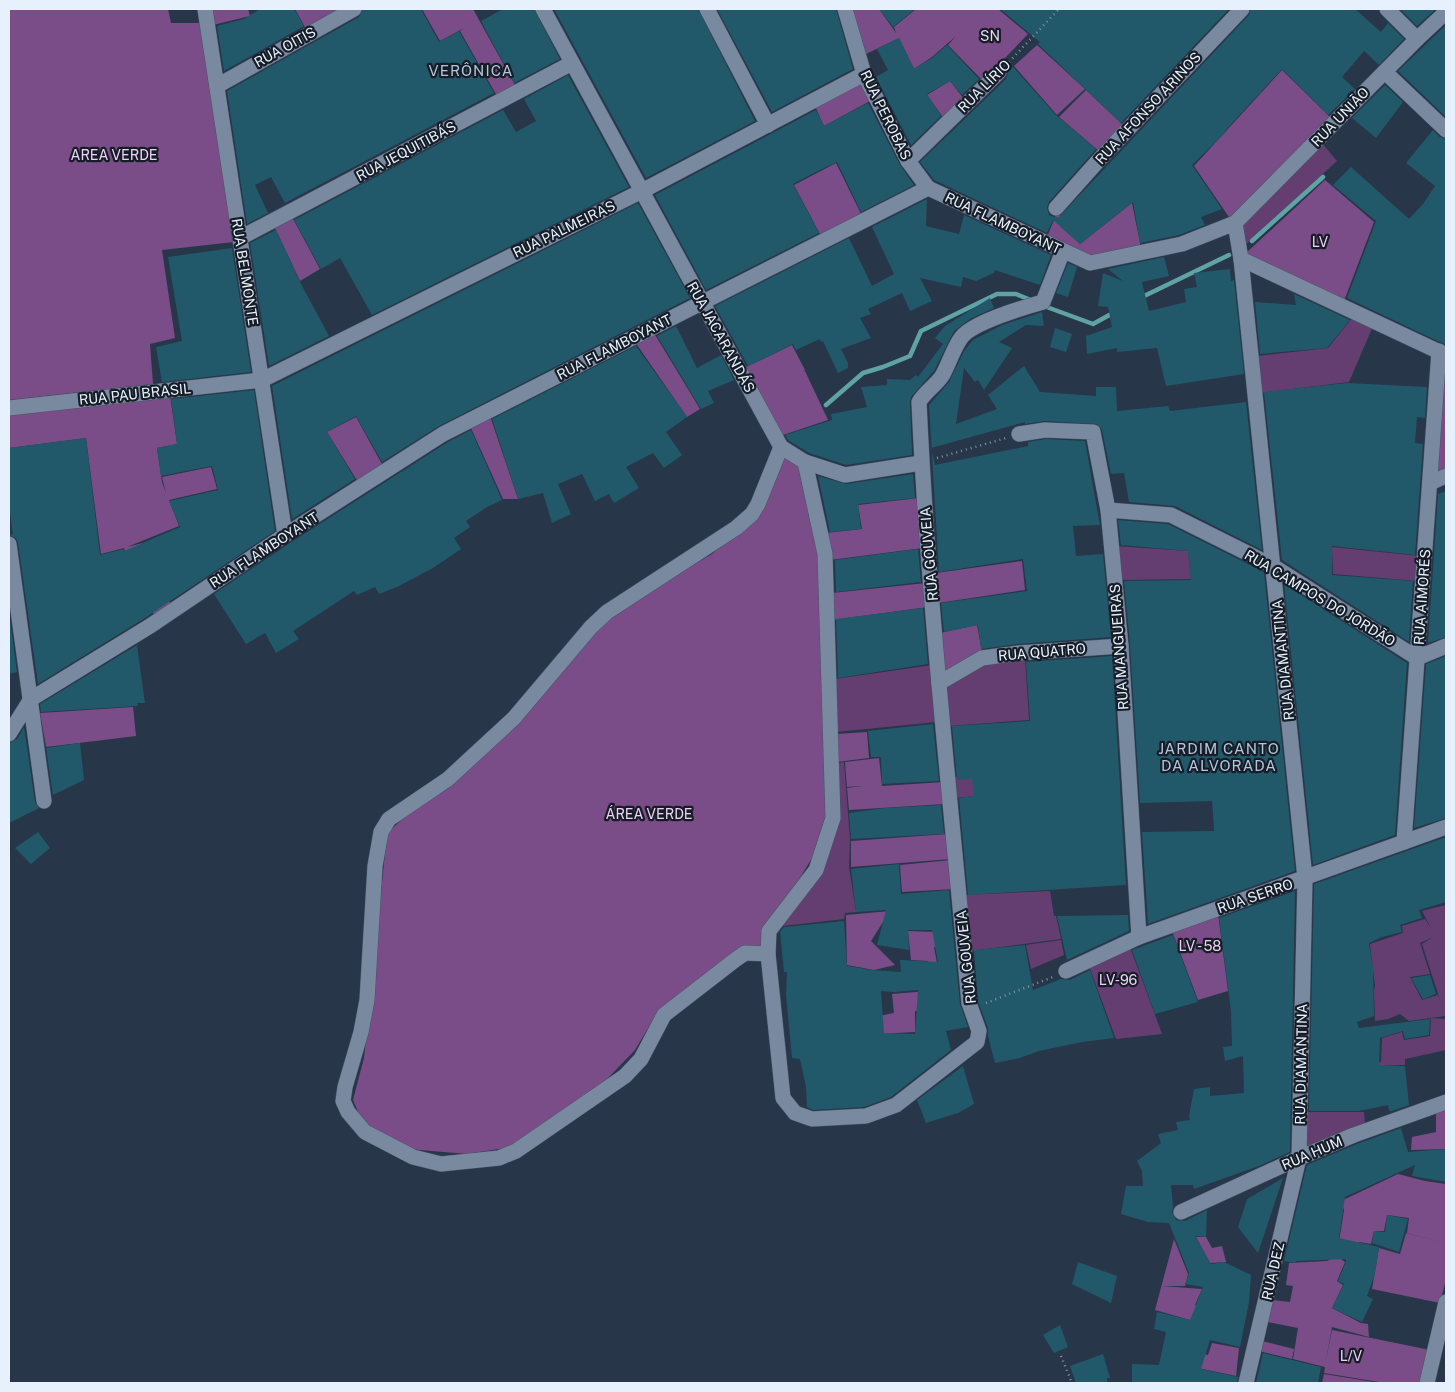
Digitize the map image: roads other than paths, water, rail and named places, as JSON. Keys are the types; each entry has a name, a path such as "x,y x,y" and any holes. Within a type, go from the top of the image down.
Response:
{"street":[{"name":"RUA BELMONTE","path":"205,9 285,535"},
{"name":"RUA OITIS","path":"217,86 354,9"},
{"name":"RUA JACARANDÁS","path":"543,9 781,447 805,462 845,474 921,463"},
{"path":"707,9 768,125"},
{"name":"RUA PEROBAS","path":"846,9 864,74 908,161 928,188"},
{"name":"RUA AFONSO ARINOS","path":"1056,208 1242,9"},
{"path":"1387,9 1417,39"},
{"name":"RUA UNIÃO","path":"1236,223 1417,39 1446,12"},
{"name":"RUA JEQUITIBÁS","path":"240,238 572,63"},
{"name":"RUA LÍRIO","path":"908,161 999,72"},
{"path":"1385,72 1446,130"},
{"name":"RUA PALMEIRAS","path":"262,380 642,191 864,74"},
{"name":"RUA FLAMBOYANT","path":"31,700 150,626 285,535 443,434 928,188 1090,264 1182,244 1236,223"},
{"name":"RUA DIAMANTINA","path":"1236,223 1305,878 1299,1158"},
{"name":"RUA GOUVEIA","path":"805,462 825,554 833,818 816,870 769,932 768,954 784,1098 795,1114 812,1119 866,1116 896,1105 977,1042 979,1030 968,993 939,683 921,463 919,402 943,374 962,336 987,321 1043,302 1063,251"},
{"path":"1241,259 1443,353"},
{"name":"RUA AIMORÉS","path":"1404,842 1430,484 1443,353"},
{"name":"RUA PAU BRASIL","path":"9,408 262,380"},
{"name":"RUA MANGUEIRAS","path":"1019,434 1045,430 1093,432 1108,510 1120,646 1139,937"},
{"path":"768,954 745,953 735,960 664,1016 641,1059 625,1076 516,1151 499,1158 441,1164 413,1157 365,1132 348,1112 343,1101 345,1087 361,1032 367,1000 375,866 381,832 389,820 448,779 514,718 590,627 607,612 736,528 752,514 758,504 781,447"},
{"path":"1430,484 1446,476"},
{"name":"RUA CAMPOS DO JORDÃO","path":"1108,510 1171,514 1273,566 1417,658"},
{"path":"9,544 44,801"},
{"name":"RUA QUATRO","path":"939,683 982,658 1019,653 1120,646"},
{"path":"1417,658 1446,646"},
{"path":"9,734 31,700"},
{"name":"RUA SERRO","path":"1066,971 1139,937 1446,826"},
{"name":"RUA HUM","path":"1181,1212 1354,1135 1446,1102"},
{"name":"RUA DEZ","path":"1246,1383 1299,1158"},
{"path":"1427,1383 1446,1302"}],"waterway":[{"path":"1252,241 1323,177"},
{"path":"1140,298 1229,255"},
{"path":"826,405 863,373 910,356 921,331 997,294 1016,294 1033,301"},
{"path":"1044,306 1093,324 1113,313"}],"district":[{"name":"VERÔNICA","path":"471,71"},
{"name":"JARDIM CANTO DA ALVORADA","path":"1219,758"}],"park label":[{"name":"SN","path":"990,36"},
{"name":"AREA VERDE","path":"114,155"},
{"name":"LV","path":"1320,242"},
{"name":"ÁREA VERDE","path":"649,814"},
{"name":"LV - 58","path":"1200,946"},
{"name":"LV-96","path":"1118,980"},
{"name":"L/V","path":"1351,1356"}]}
